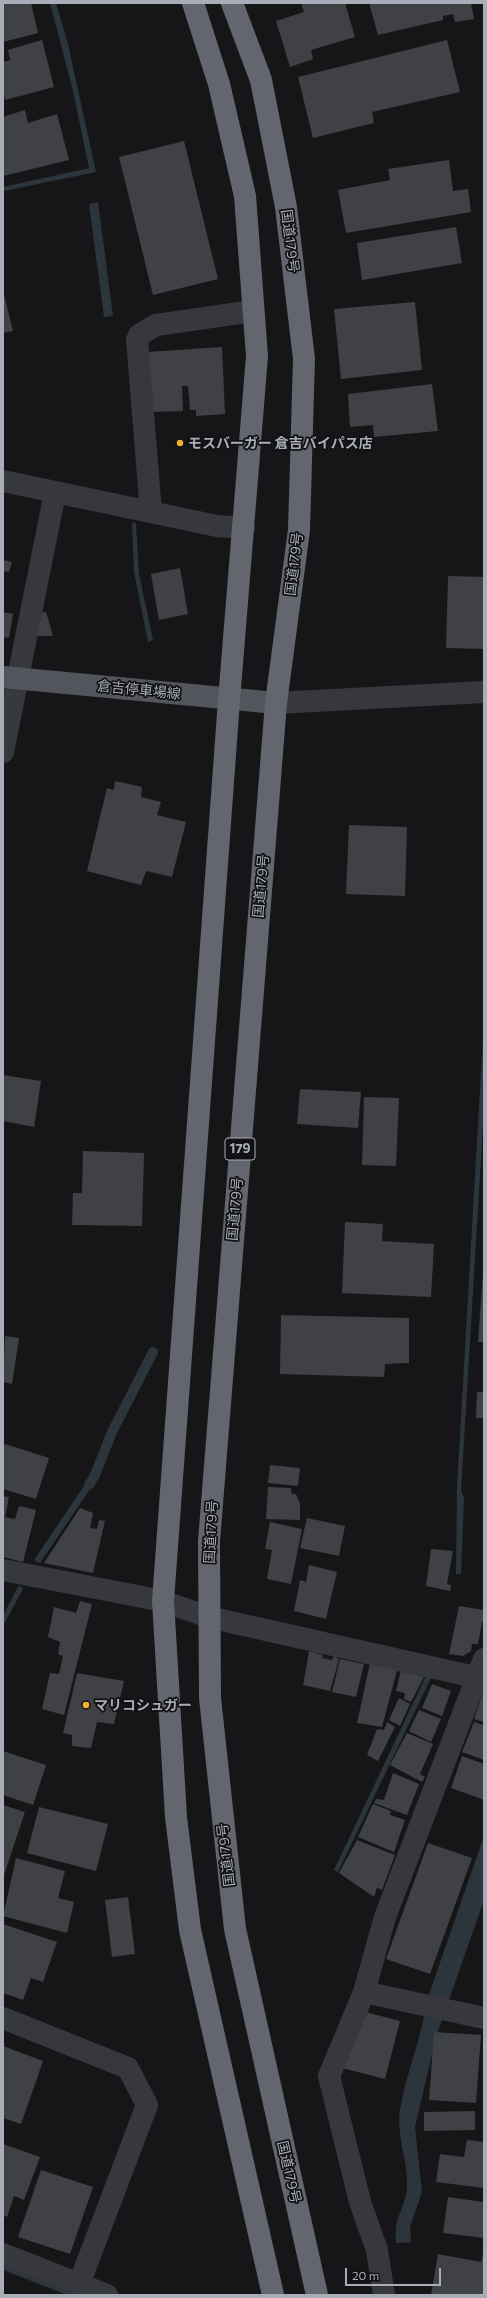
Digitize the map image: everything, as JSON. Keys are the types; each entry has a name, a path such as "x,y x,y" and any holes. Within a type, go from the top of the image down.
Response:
{"highway":[{"path":"193,3 219,84 245,196 257,356 229,700 163,1601 176,1817 190,1930 274,2295"},
{"name":"国道179号","path":"232,3 261,80 286,207 304,359 299,530 276,703 209,1541 208,1617 210,1698 235,1929 317,2295"}],"main road":[{"name":"倉吉停車場線","path":"10,677 229,700 276,703"}],"street":[{"path":"150,512 138,345 139,335 156,325 253,311"},
{"path":"3,481 217,526 244,528"},
{"path":"3,752 10,677 55,493"},
{"path":"276,703 484,692"},
{"path":"3,1570 163,1601 208,1617 482,1672 385,1917 364,1992 329,2076 360,2202 377,2250 384,2295"},
{"path":"364,1992 484,2018"},
{"path":"3,2018 128,2068 147,2105 79,2284"},
{"path":"3,2254 107,2295"}],"shaded area":[{"path":"50,3 56,3 68,44 96,172 4,191 3,187 89,168 73,91"},
{"path":"98,202 113,316 104,317 89,204"},
{"path":"132,522 136,523 139,574 153,640 148,642 134,572"},
{"path":"484,1020 484,1108 461,1491 464,1497 461,1574 456,1574 457,1487"},
{"path":"94,1471 99,1476 40,1563 34,1560"},
{"path":"19,1585 23,1589 3,1626 3,1615"},
{"path":"426,1676 431,1678 338,1872 334,1870"},
{"path":"484,1836 484,1900 436,2037 415,2127 422,2192 410,2227 411,2242 396,2243 396,2224 407,2189 406,2169 399,2120 403,2096 422,2028 427,2000"},
{"path":"3,2265 77,2295 67,2295 3,2270"}],"building":[{"path":"3,3 31,3 38,33 3,42"},
{"path":"301,3 345,3 355,37 311,50 313,59 290,67 276,21 304,12"},
{"path":"369,3 471,3 474,19 455,22 453,14 443,16 443,20 378,35"},
{"path":"42,40 54,87 5,100 3,90 3,62 10,60 8,50"},
{"path":"447,40 460,92 372,112 374,123 313,138 298,77"},
{"path":"25,110 28,123 57,114 69,160 3,176 3,117"},
{"path":"184,141 218,279 153,295 119,157"},
{"path":"449,160 453,191 468,189 471,212 346,233 338,190 390,180 388,169"},
{"path":"456,227 462,263 362,280 357,243"},
{"path":"3,290 13,331 3,333"},
{"path":"415,302 422,370 341,379 334,309"},
{"path":"222,347 225,414 196,416 196,410 190,410 188,386 182,386 183,411 151,412 147,352"},
{"path":"432,384 438,431 374,437 373,425 350,427 348,394"},
{"path":"3,560 12,562 9,572 3,571"},
{"path":"180,568 188,614 159,620 151,574"},
{"path":"448,576 484,577 484,649 446,648"},
{"path":"3,612 13,614 9,638 3,637"},
{"path":"46,612 53,636 37,636 41,613"},
{"path":"115,781 142,787 141,797 161,802 157,815 186,822 172,877 146,871 141,885 87,871 107,788 114,790"},
{"path":"349,825 407,827 405,896 346,894"},
{"path":"3,1075 41,1081 34,1127 3,1121"},
{"path":"300,1089 361,1092 358,1128 297,1124"},
{"path":"364,1097 399,1098 396,1166 362,1165"},
{"path":"83,1151 144,1153 142,1226 72,1225 73,1193 82,1193"},
{"path":"345,1222 383,1224 382,1241 434,1244 431,1297 342,1293"},
{"path":"483,1273 484,1342 478,1342"},
{"path":"281,1315 409,1318 409,1363 385,1364 384,1377 280,1374"},
{"path":"5,1336 19,1338 12,1384 3,1382"},
{"path":"477,1392 484,1392 484,1418 476,1418"},
{"path":"5,1444 49,1458 36,1499 3,1489 3,1450"},
{"path":"270,1465 300,1468 298,1486 268,1483"},
{"path":"268,1487 291,1488 292,1494 296,1494 300,1504 300,1520 266,1519"},
{"path":"3,1496 9,1497 5,1517 15,1519 19,1506 36,1510 23,1562 3,1557"},
{"path":"80,1508 93,1513 90,1528 97,1529 99,1520 105,1521 93,1573 44,1563"},
{"path":"307,1518 345,1526 339,1556 300,1548"},
{"path":"270,1522 302,1529 291,1584 267,1579 272,1550 265,1549"},
{"path":"431,1549 453,1551 447,1584 451,1585 450,1591 426,1586"},
{"path":"309,1565 337,1572 326,1619 294,1611 300,1580 306,1582"},
{"path":"80,1601 92,1604 64,1715 42,1709 50,1673 59,1674 63,1656 58,1654 60,1642 48,1637 54,1607 76,1613"},
{"path":"459,1606 484,1610 484,1622 482,1622 478,1644 472,1644 471,1651 463,1656 449,1654"},
{"path":"309,1651 323,1655 322,1658 332,1660 334,1656 339,1659 330,1691 303,1685"},
{"path":"340,1659 364,1664 356,1697 332,1692"},
{"path":"370,1663 397,1670 382,1727 357,1723"},
{"path":"401,1670 424,1677 411,1702 404,1699 405,1693 396,1691"},
{"path":"77,1673 124,1681 114,1724 97,1722 91,1748 72,1746 72,1735 63,1733"},
{"path":"432,1684 451,1691 442,1716 422,1708"},
{"path":"484,1690 484,1722 474,1719"},
{"path":"399,1698 410,1704 400,1726 389,1720"},
{"path":"419,1710 441,1719 431,1742 409,1731"},
{"path":"387,1722 395,1727 378,1761 367,1755 377,1729 384,1730"},
{"path":"474,1722 484,1725 484,1760 462,1752"},
{"path":"407,1733 433,1744 420,1774 425,1777 422,1782 390,1765"},
{"path":"3,1751 46,1765 33,1805 3,1795"},
{"path":"462,1756 484,1764 484,1800 451,1788"},
{"path":"393,1773 419,1784 407,1815 374,1803 376,1799 384,1800"},
{"path":"373,1804 391,1811 390,1815 405,1820 394,1852 358,1837"},
{"path":"3,1805 25,1812 3,1878"},
{"path":"39,1807 108,1824 96,1871 27,1853"},
{"path":"357,1840 395,1855 382,1890 377,1888 374,1897 339,1873"},
{"path":"428,1843 472,1858 430,1974 386,1959"},
{"path":"16,1858 65,1871 58,1898 74,1902 67,1933 3,1916"},
{"path":"128,1897 135,1954 112,1957 105,1900"},
{"path":"3,1924 57,1942 43,1982 31,1978 23,2000 3,1993"},
{"path":"354,2009 400,2021 385,2079 338,2067"},
{"path":"434,2032 481,2035 476,2103 429,2100"},
{"path":"3,2046 43,2061 21,2124 3,2118"},
{"path":"475,2111 475,2130 424,2131 424,2112"},
{"path":"467,2140 484,2142 484,2188 436,2182 440,2154 464,2157"},
{"path":"3,2144 40,2157 24,2200 14,2196 7,2217 3,2215"},
{"path":"41,2170 93,2187 70,2254 18,2237"},
{"path":"448,2197 484,2202 484,2238 443,2233"},
{"path":"484,2248 484,2295 431,2295 438,2254 481,2262"}],"waterway":[{"path":"89,1485 95,1475 112,1432 153,1352"}],"place":[{"name":"モスバーガー 倉吉バイパス店","path":"180,443"},
{"name":"マリコシュガー","path":"86,1705"}]}
